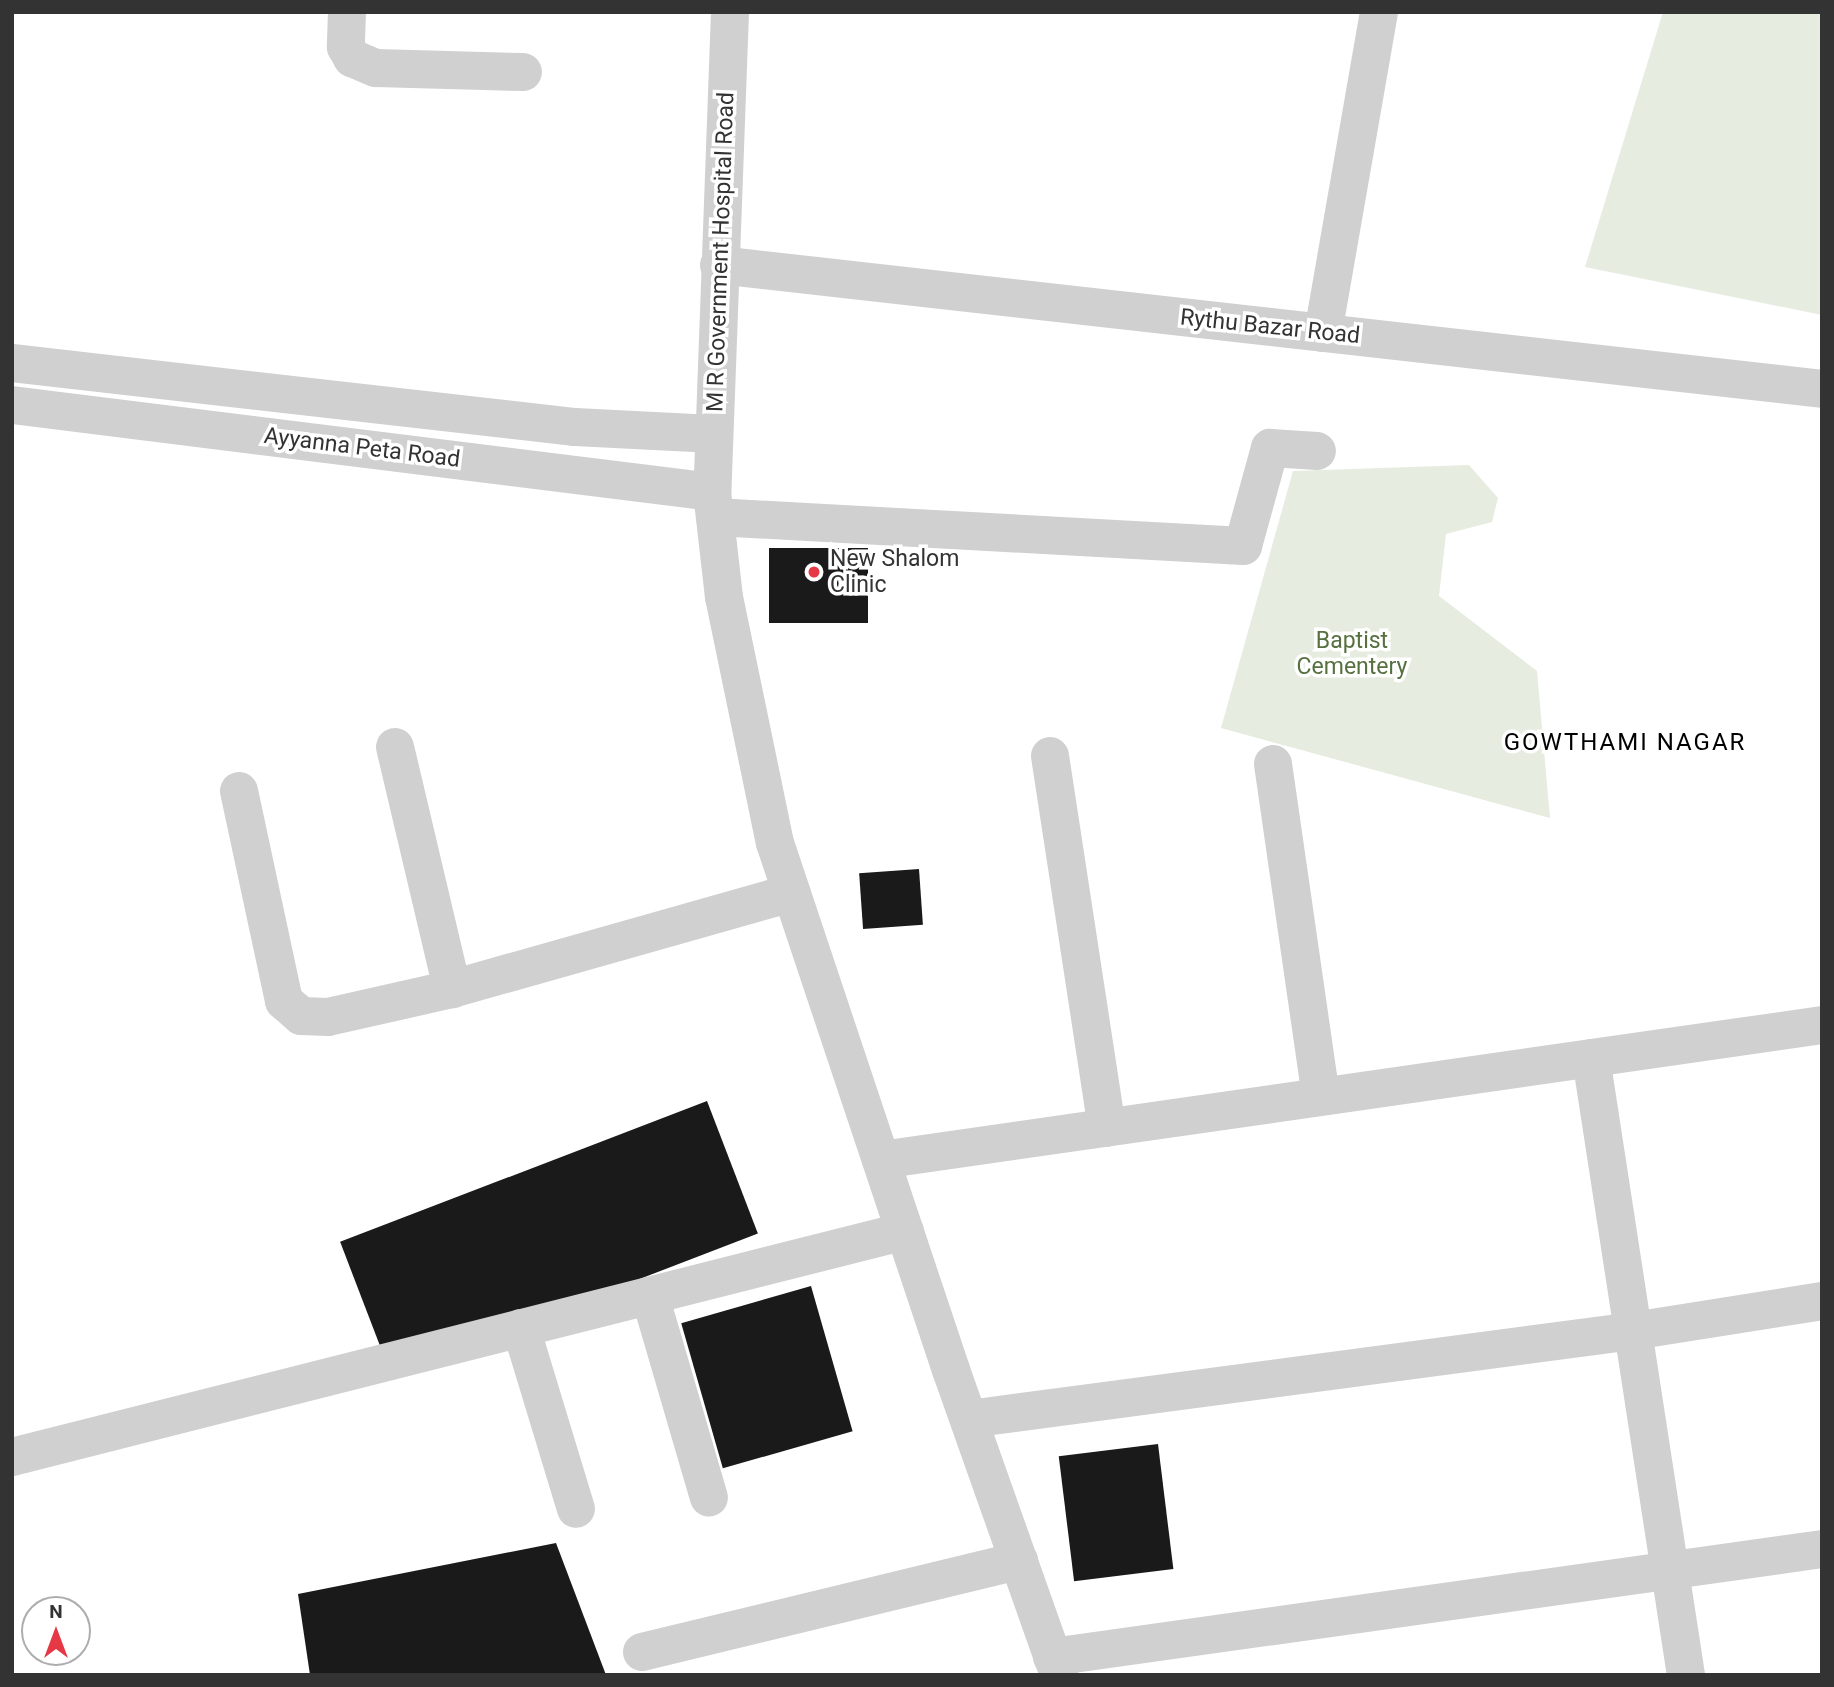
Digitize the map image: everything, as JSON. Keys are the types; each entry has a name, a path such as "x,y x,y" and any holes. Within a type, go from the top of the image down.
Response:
{"street":[{"path":"347,12 346,47 352,58 369,66 523,72"},
{"name":"M R Government Hospital Road","path":"730,12 714,434 714,505 724,597 775,843 969,1419 1056,1666"},
{"path":"1323,333 1379,12"},
{"name":"Rythu Bazar Road","path":"719,265 1822,389"},
{"path":"12,363 575,427 714,434"},
{"name":"Ayyanna Peta Road","path":"12,405 714,505 1243,546 1270,449 1317,451"},
{"path":"396,747 452,989"},
{"path":"1050,756 1107,1128"},
{"path":"1273,764 1321,1097"},
{"path":"239,790 290,1010 314,1019 452,989 792,893"},
{"path":"881,1160 1822,1025"},
{"path":"1591,1058 1686,1675"},
{"path":"12,1457 905,1231"},
{"path":"650,1296 709,1498"},
{"path":"969,1419 1633,1332 1822,1301"},
{"path":"521,1328 576,1509"},
{"path":"1056,1666 1822,1549"},
{"path":"642,1652 1019,1561"}],"green space":[{"path":"1663,12 1822,12 1822,315 1585,267"},
{"name":"Baptist Cementery","path":"1469,465 1498,498 1492,522 1446,534 1439,596 1537,671 1550,818 1221,728 1293,471"}],"building":[{"path":"769,548 868,548 868,623 769,623"},
{"path":"919,869 923,925 863,929 859,873"},
{"path":"707,1101 758,1234 391,1374 340,1242"},
{"path":"811,1286 853,1431 723,1468 681,1323"},
{"path":"1158,1444 1173,1569 1074,1581 1059,1456"},
{"path":"556,1543 606,1675 310,1675 298,1594"}],"place":[{"name":"New Shalom Clinic","path":"814,572"}],"district":[{"name":"GOWTHAMI NAGAR","path":"1625,743"}]}
